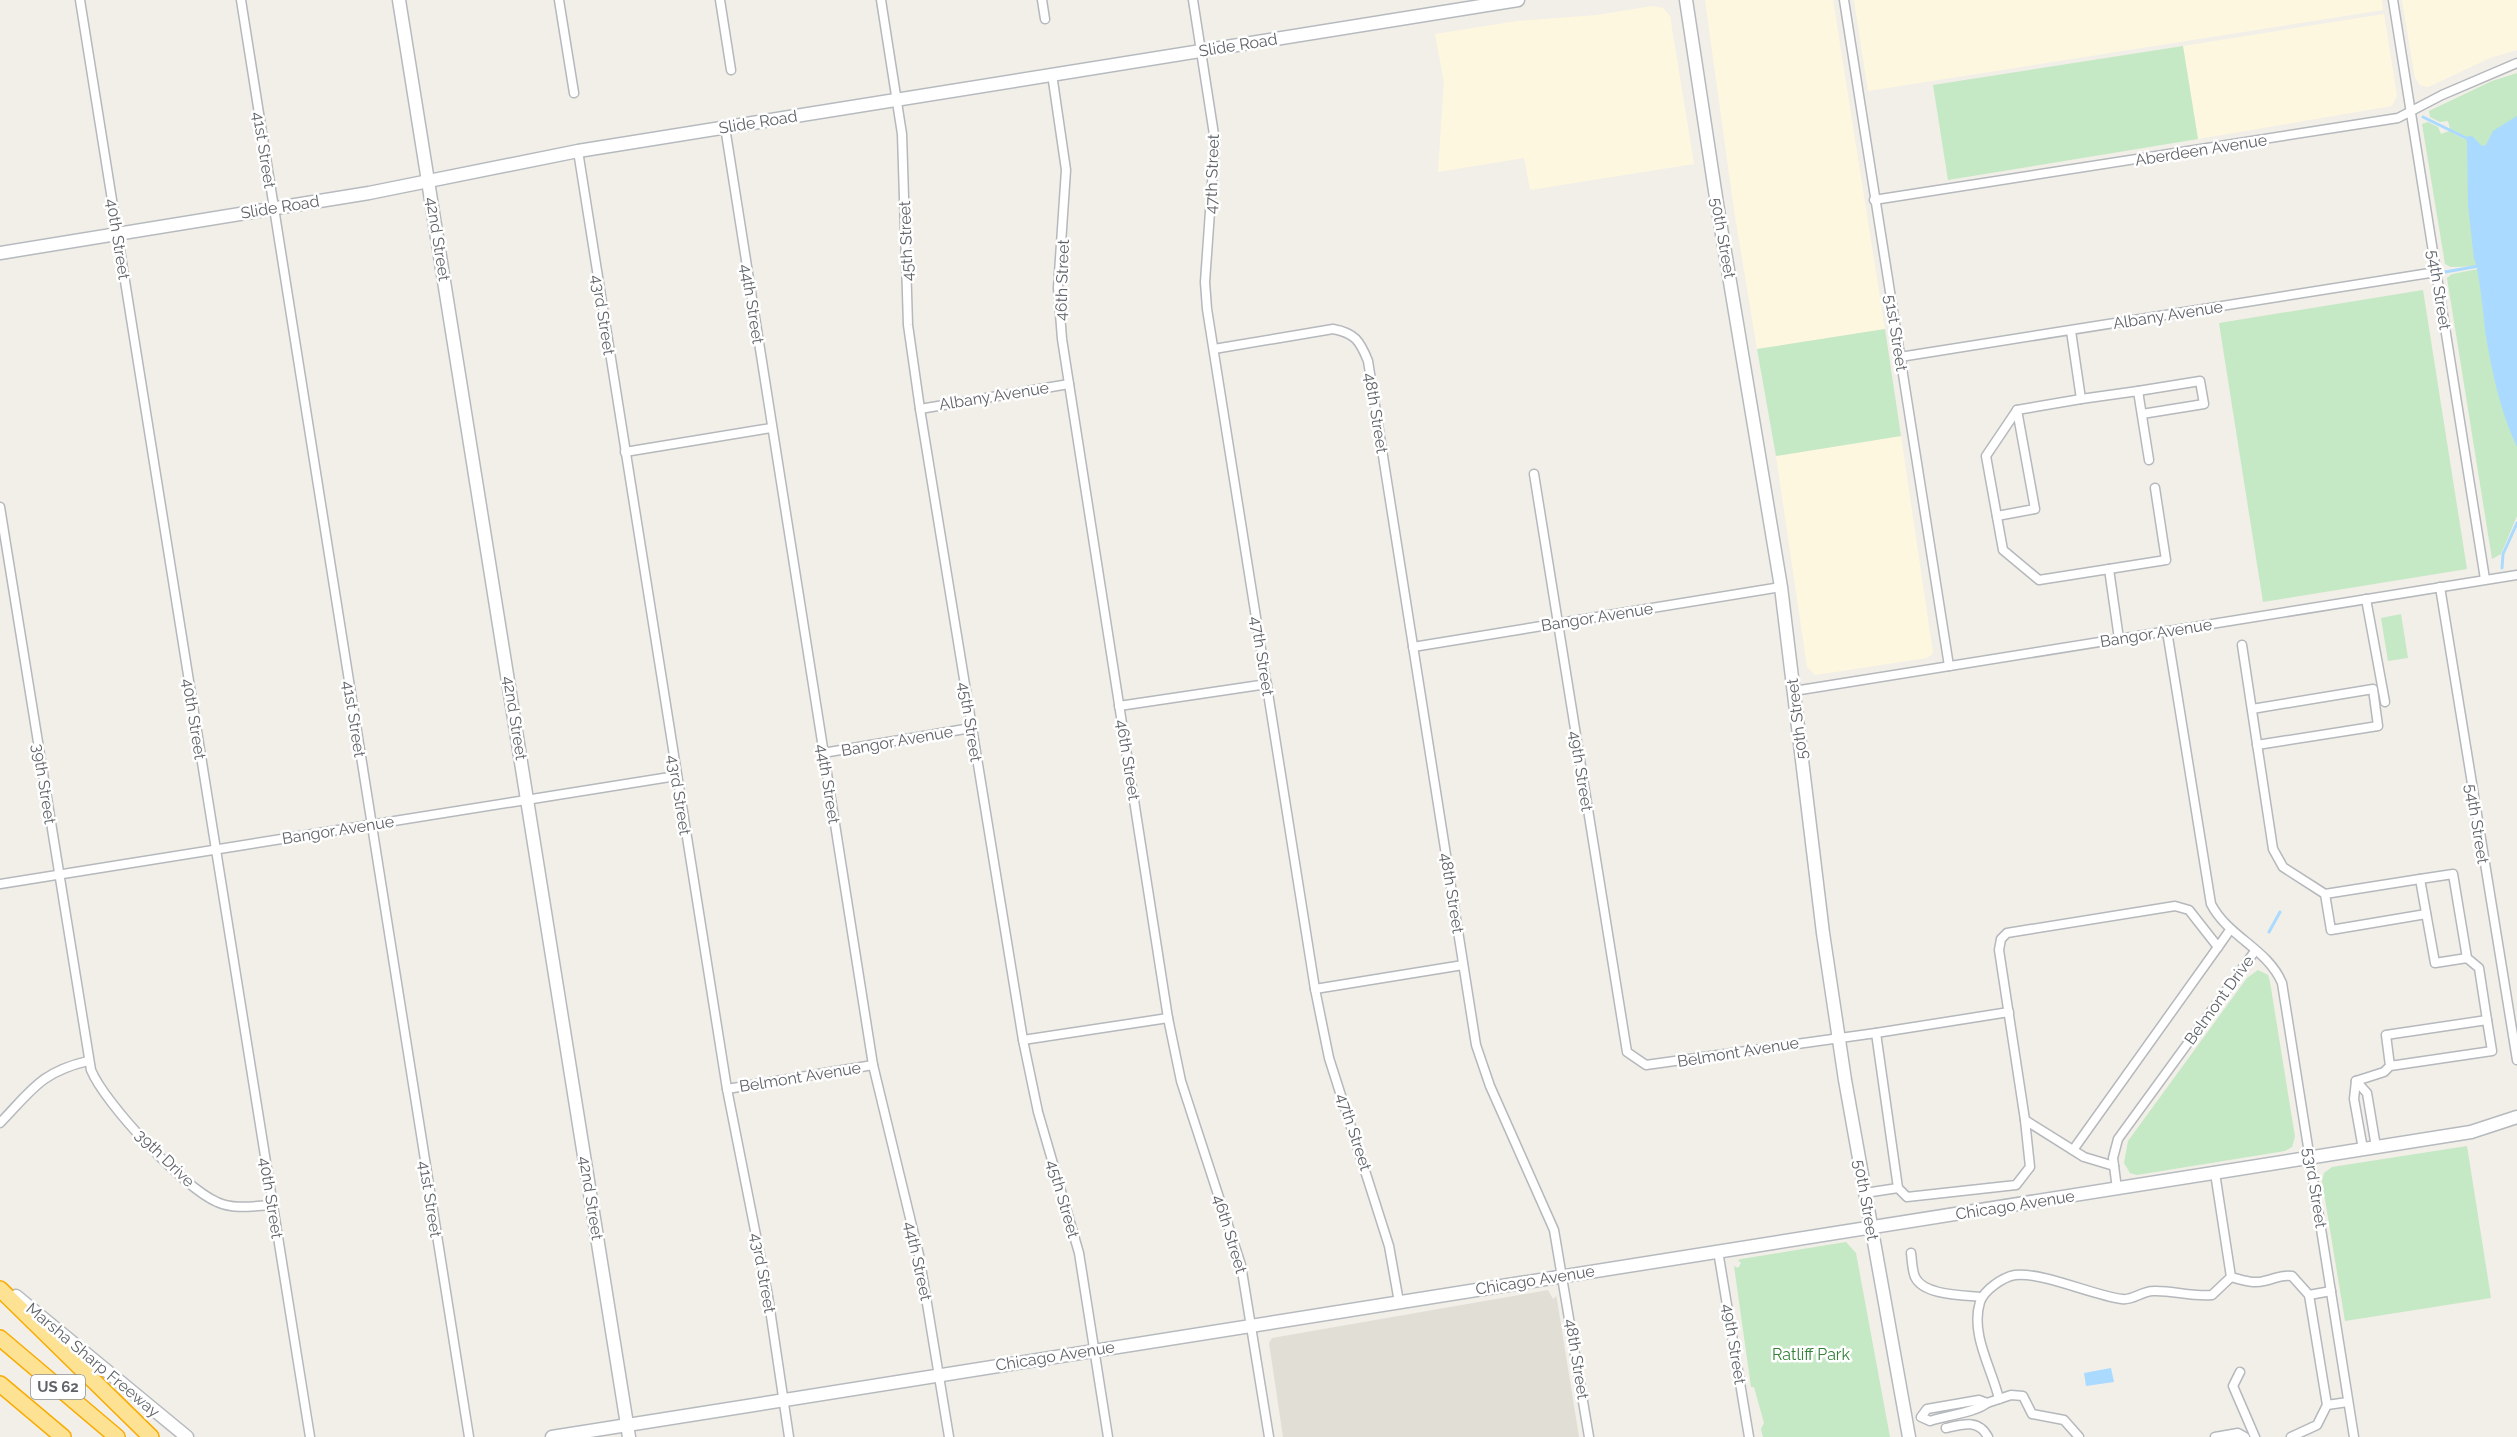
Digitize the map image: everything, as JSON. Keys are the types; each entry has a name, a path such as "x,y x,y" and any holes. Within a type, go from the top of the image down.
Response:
{"highway":[{"path":"0,1289 151,1437"},
{"name":"US 62","path":"0,1338 117,1437"},
{"name":"US 62","path":"0,1384 63,1437"}],"street":[{"name":"40th Street","path":"80,0 310,1437"},
{"name":"41st Street","path":"240,0 469,1437"},
{"name":"42nd Street","path":"399,0 628,1431"},
{"path":"560,0 574,93"},
{"path":"720,0 731,70"},
{"name":"45th Street","path":"880,0 896,99 904,174 908,325 920,409 1023,1040 1038,1112 1079,1253 1108,1437"},
{"path":"1042,0 1045,19"},
{"name":"47th Street","path":"1193,0 1215,141 1205,282 1315,989 1329,1058 1389,1246 1399,1302"},
{"name":"Slide Road","path":"0,253 273,208 578,151 1518,0"},
{"name":"50th Street","path":"1686,0 1717,204 1781,587 1823,933 1838,1036 1909,1437"},
{"name":"51st Street","path":"1844,0 1949,666"},
{"name":"54th Street","path":"2393,0 2485,579"},
{"name":"Aberdeen Avenue","path":"1874,200 2398,118 2490,72 2517,63"},
{"name":"46th Street","path":"1052,74 1065,170 1058,310 1168,1018 1181,1081 1241,1265 1269,1437"},
{"name":"44th Street","path":"725,127 873,1065 919,1255 949,1437"},
{"name":"43rd Street","path":"578,151 726,1089 768,1296 789,1437"},
{"name":"Albany Avenue","path":"1899,357 2436,272"},
{"name":"48th Street","path":"1214,349 1333,329 1348,332 1363,347 1368,362 1463,965 1482,1067 1554,1230 1590,1437"},
{"path":"2070,331 2081,399"},
{"path":"2142,414 2204,404 2200,381 2017,410 1986,456 2003,550 2039,580 2166,560 2154,488"},
{"name":"Albany Avenue","path":"920,409 1069,384"},
{"path":"2138,391 2150,460"},
{"path":"1997,516 2036,509 2017,410"},
{"path":"625,452 771,428"},
{"name":"49th Street","path":"1534,474 1625,1043 1627,1052 1639,1062"},
{"name":"39th Street","path":"0,507 88,1061"},
{"path":"2109,569 2119,639"},
{"name":"Bangor Avenue","path":"1794,691 2517,574"},
{"name":"Bangor Avenue","path":"1413,647 1781,587"},
{"name":"54th Street","path":"2439,587 2517,1060"},
{"path":"2366,599 2385,702"},
{"name":"Belmont Drive","path":"2117,1188 2113,1158 2118,1139 2255,951 2218,917 2206,886 2167,631"},
{"path":"2242,645 2273,849 2283,867 2325,894 2453,874 2467,958 2479,968 2492,1051 2390,1066 2384,1072 2356,1081"},
{"path":"1119,706 1267,684"},
{"path":"2252,709 2373,689 2378,726 2257,745"},
{"name":"Bangor Avenue","path":"823,753 971,728"},
{"name":"Bangor Avenue","path":"0,884 676,776"},
{"path":"2421,879 2435,963 2467,958"},
{"path":"2325,894 2331,930 2426,914"},
{"path":"1876,1033 1899,1188 1907,1197 2016,1185 2030,1167 1999,950 2001,939 2007,933 2183,906 2189,910 2218,947"},
{"path":"2073,1150 2230,930"},
{"name":"53rd Street","path":"2255,951 2277,970 2282,983 2354,1437"},
{"path":"1315,989 1463,965"},
{"name":"Belmont Avenue","path":"1639,1062 1646,1065 1666,1063 2008,1012"},
{"path":"1023,1040 1168,1018"},
{"path":"2390,1066 2386,1035 2487,1020"},
{"path":"0,1123 46,1076 68,1066 88,1061"},
{"name":"39th Drive","path":"88,1061 95,1080 111,1105 202,1194 230,1206 272,1204"},
{"name":"Belmont Avenue","path":"726,1089 873,1065"},
{"path":"2356,1081 2354,1099 2370,1148"},
{"path":"2356,1081 2367,1093 2370,1148"},
{"name":"Chicago Avenue","path":"552,1437 628,1431 783,1400 939,1374 2310,1158 2481,1130 2517,1117"},
{"path":"2025,1120 2084,1157 2114,1166"},
{"path":"2215,1173 2231,1277"},
{"path":"1865,1193 1899,1188"},
{"name":"49th Street","path":"1718,1251 1749,1437"},
{"path":"1911,1253 1915,1276 1922,1285 1937,1291 1982,1297"},
{"path":"2231,1277 2249,1282 2265,1281 2281,1274 2292,1276 2309,1295 2327,1405 2317,1425 2291,1437"},
{"path":"1998,1399 1993,1375 1981,1343 1978,1320 1982,1297 1999,1282 2015,1275 2125,1300 2155,1291 2212,1294 2231,1277"},
{"name":"Marsha Sharp Freeway","path":"0,1283 187,1437"},
{"path":"2309,1295 2331,1291"},
{"path":"2240,1372 2233,1386 2254,1437"},
{"path":"1987,1403 1979,1400 1954,1403 1927,1409 1921,1417 1930,1421 1955,1413 1980,1410 1987,1403 2011,1395 2023,1396 2032,1414 2064,1420 2079,1437"},
{"path":"2327,1405 2348,1402"},
{"path":"1946,1428 1970,1423 1980,1426 1988,1437"},
{"path":"2215,1437 2238,1433 2245,1437"}],"shaded area":[{"path":"1705,0 1833,0 1885,329 1757,349 1734,210"},
{"path":"1854,0 2382,0 2383,10 1868,91"},
{"path":"2402,0 2517,0 2517,50 2490,58 2428,87 2420,85 2415,78"},
{"path":"1652,6 1663,8 1670,16 1694,164 1530,190 1524,158 1438,172 1444,82 1435,34 1517,21 1597,15"},
{"path":"2384,14 2397,96 2392,106 2198,139 2183,46"},
{"path":"1901,436 1933,653 1927,658 1815,675 1807,667 1776,456"},
{"path":"1548,1290 1553,1299 1556,1296 1557,1299 1579,1437 1283,1437 1269,1343 1272,1338"}],"green space":[{"path":"2183,46 2198,139 1948,180 1933,85"},
{"path":"2517,73 2517,516 2501,554 2492,559 2447,278 2452,274 2478,269 2479,266 2451,267 2445,264 2422,124 2428,122 2438,127 2441,134 2449,131 2464,139 2465,136 2450,129 2448,121 2440,122 2430,117 2429,111 2492,81"},
{"path":"2423,290 2467,569 2263,602 2219,323"},
{"path":"1885,329 1901,436 1776,456 1757,349"},
{"path":"2401,614 2408,658 2388,661 2381,618"},
{"path":"2258,970 2268,975 2270,982 2295,1137 2292,1147 2285,1151 2137,1175 2130,1173 2124,1163 2128,1141 2247,978"},
{"path":"2467,1146 2491,1298 2345,1321 2322,1181 2324,1173 2332,1167"},
{"name":"Ratliff Park","path":"1846,1242 1856,1253 1890,1437 1763,1437 1761,1429 1764,1423 1754,1387 1751,1387 1734,1266 1738,1268 1741,1263 1738,1260 1741,1259"}],"water":[{"path":"2517,116 2517,447 2498,393 2486,336 2468,205 2467,141 2464,137 2472,136 2482,146 2486,145 2493,131"},
{"path":"2111,1368 2114,1382 2086,1386 2084,1373"}],"waterway":[{"path":"2423,117 2464,137"},
{"path":"2445,272 2479,266"},
{"path":"2502,568 2503,554 2517,523"},
{"path":"2269,932 2280,912"}]}
